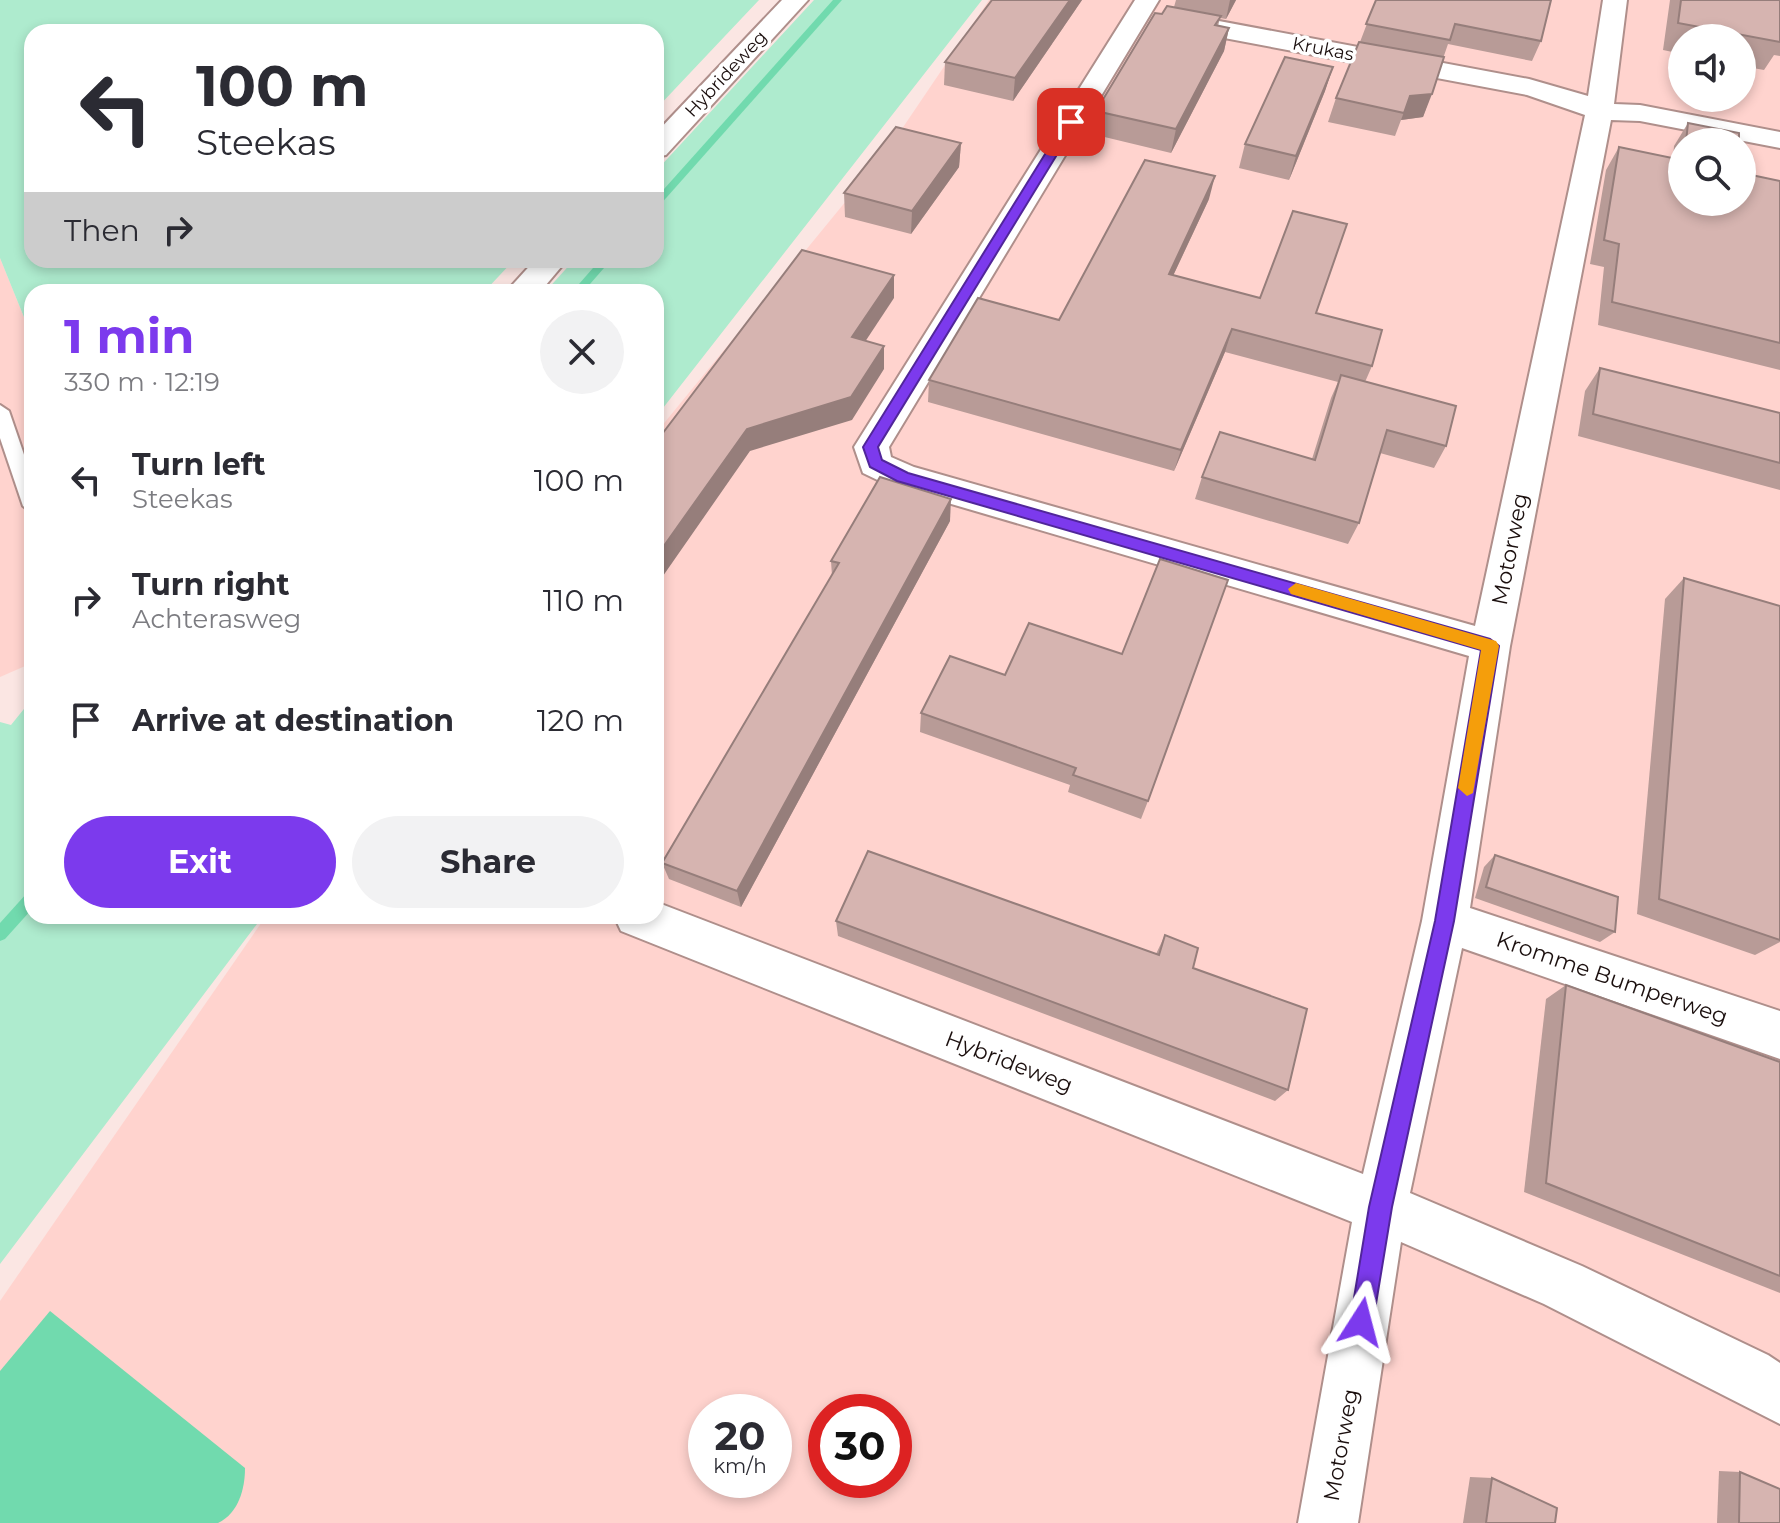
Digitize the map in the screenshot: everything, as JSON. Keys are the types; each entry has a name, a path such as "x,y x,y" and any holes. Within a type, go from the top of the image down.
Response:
{"street":[{"name":"Hybrideweg","path":"664,140 796,0"},
{"name":"Motorweg","path":"1328,1523 1381,1207 1445,921 1490,646 1599,111 1615,0"},
{"name":"Krukas","path":"1142,7 1529,87 1563,96 1599,111 1640,113 1780,140"},
{"path":"1142,7 871,447 875,464 903,477 1490,646"},
{"path":"530,284 544,268"},
{"name":"Kromme Bumperweg","path":"1445,921 1780,1035"},
{"name":"Hybrideweg","path":"657,924 1381,1207 1563,1285 1748,1375 1780,1396"}],"lane":[{"path":"0,411 24,482"}],"shaded area":[{"path":"0,0 759,0 664,101 664,24 24,24 24,268 506,268 492,284 24,284 24,317 0,258"},
{"path":"814,0 982,0 664,407 664,284 552,284 567,268 664,268 664,162"},
{"path":"989,0 1780,0 1780,1523 0,1523 0,1301 260,924 664,924 664,423 887,151"},
{"path":"0,258 24,317 24,666 0,677"},
{"path":"24,709 24,924 257,924 0,1264 0,722 11,725"},
{"path":"50,1311 245,1468 239,1499 225,1519 218,1523 0,1523 0,1371"}],"building":[{"path":"992,0 1070,0 1015,78 945,62"},
{"path":"1376,0 1551,0 1541,41 1455,24 1450,40 1366,24"},
{"path":"1681,0 1780,0 1780,42 1756,38 1756,24 1678,23"},
{"path":"1167,6 1221,16 1215,25 1229,28 1176,129 1096,111 1155,13 1162,14"},
{"path":"1359,42 1444,57 1432,94 1410,96 1404,113 1336,98"},
{"path":"1285,57 1333,67 1296,156 1245,144"},
{"path":"1688,123 1714,128 1687,128"},
{"path":"896,127 961,143 912,211 844,193"},
{"path":"1619,147 1668,157 1668,216 1756,216 1756,176 1780,181 1780,343 1612,302 1619,244 1604,240"},
{"path":"1145,160 1215,176 1169,274 1260,298 1293,211 1347,224 1316,313 1382,330 1372,366 1232,329 1181,450 929,380 978,298 1059,320"},
{"path":"802,250 894,275 852,337 884,346 851,397 747,429 664,546 664,431"},
{"path":"1600,368 1780,413 1780,463 1593,414"},
{"path":"1341,375 1456,406 1446,446 1387,430 1359,523 1202,477 1220,432 1315,460"},
{"path":"880,477 951,499 737,891 664,864 839,563 831,561"},
{"path":"1160,559 1228,580 1148,801 1073,775 1076,768 921,713 950,656 1005,675 1029,623 1122,654"},
{"path":"1684,578 1780,606 1780,940 1659,899"},
{"path":"868,851 1159,955 1165,935 1198,948 1193,968 1307,1009 1288,1090 836,921"},
{"path":"1495,855 1618,897 1615,932 1486,887"},
{"path":"1566,985 1780,1062 1780,1276 1546,1183"},
{"path":"1740,1472 1780,1489 1780,1523 1739,1523"},
{"path":"1492,1478 1557,1508 1555,1523 1486,1523"}],"waterway":[{"path":"664,195 838,0"},
{"path":"584,284 599,268"},
{"path":"0,934 24,907"}],"slow traffic":[{"path":"1296,589 1490,646 1467,788"}],"route":[{"path":"1071,122 871,447 875,464 903,477 1490,646 1445,921 1381,1207 1361,1322"}]}
